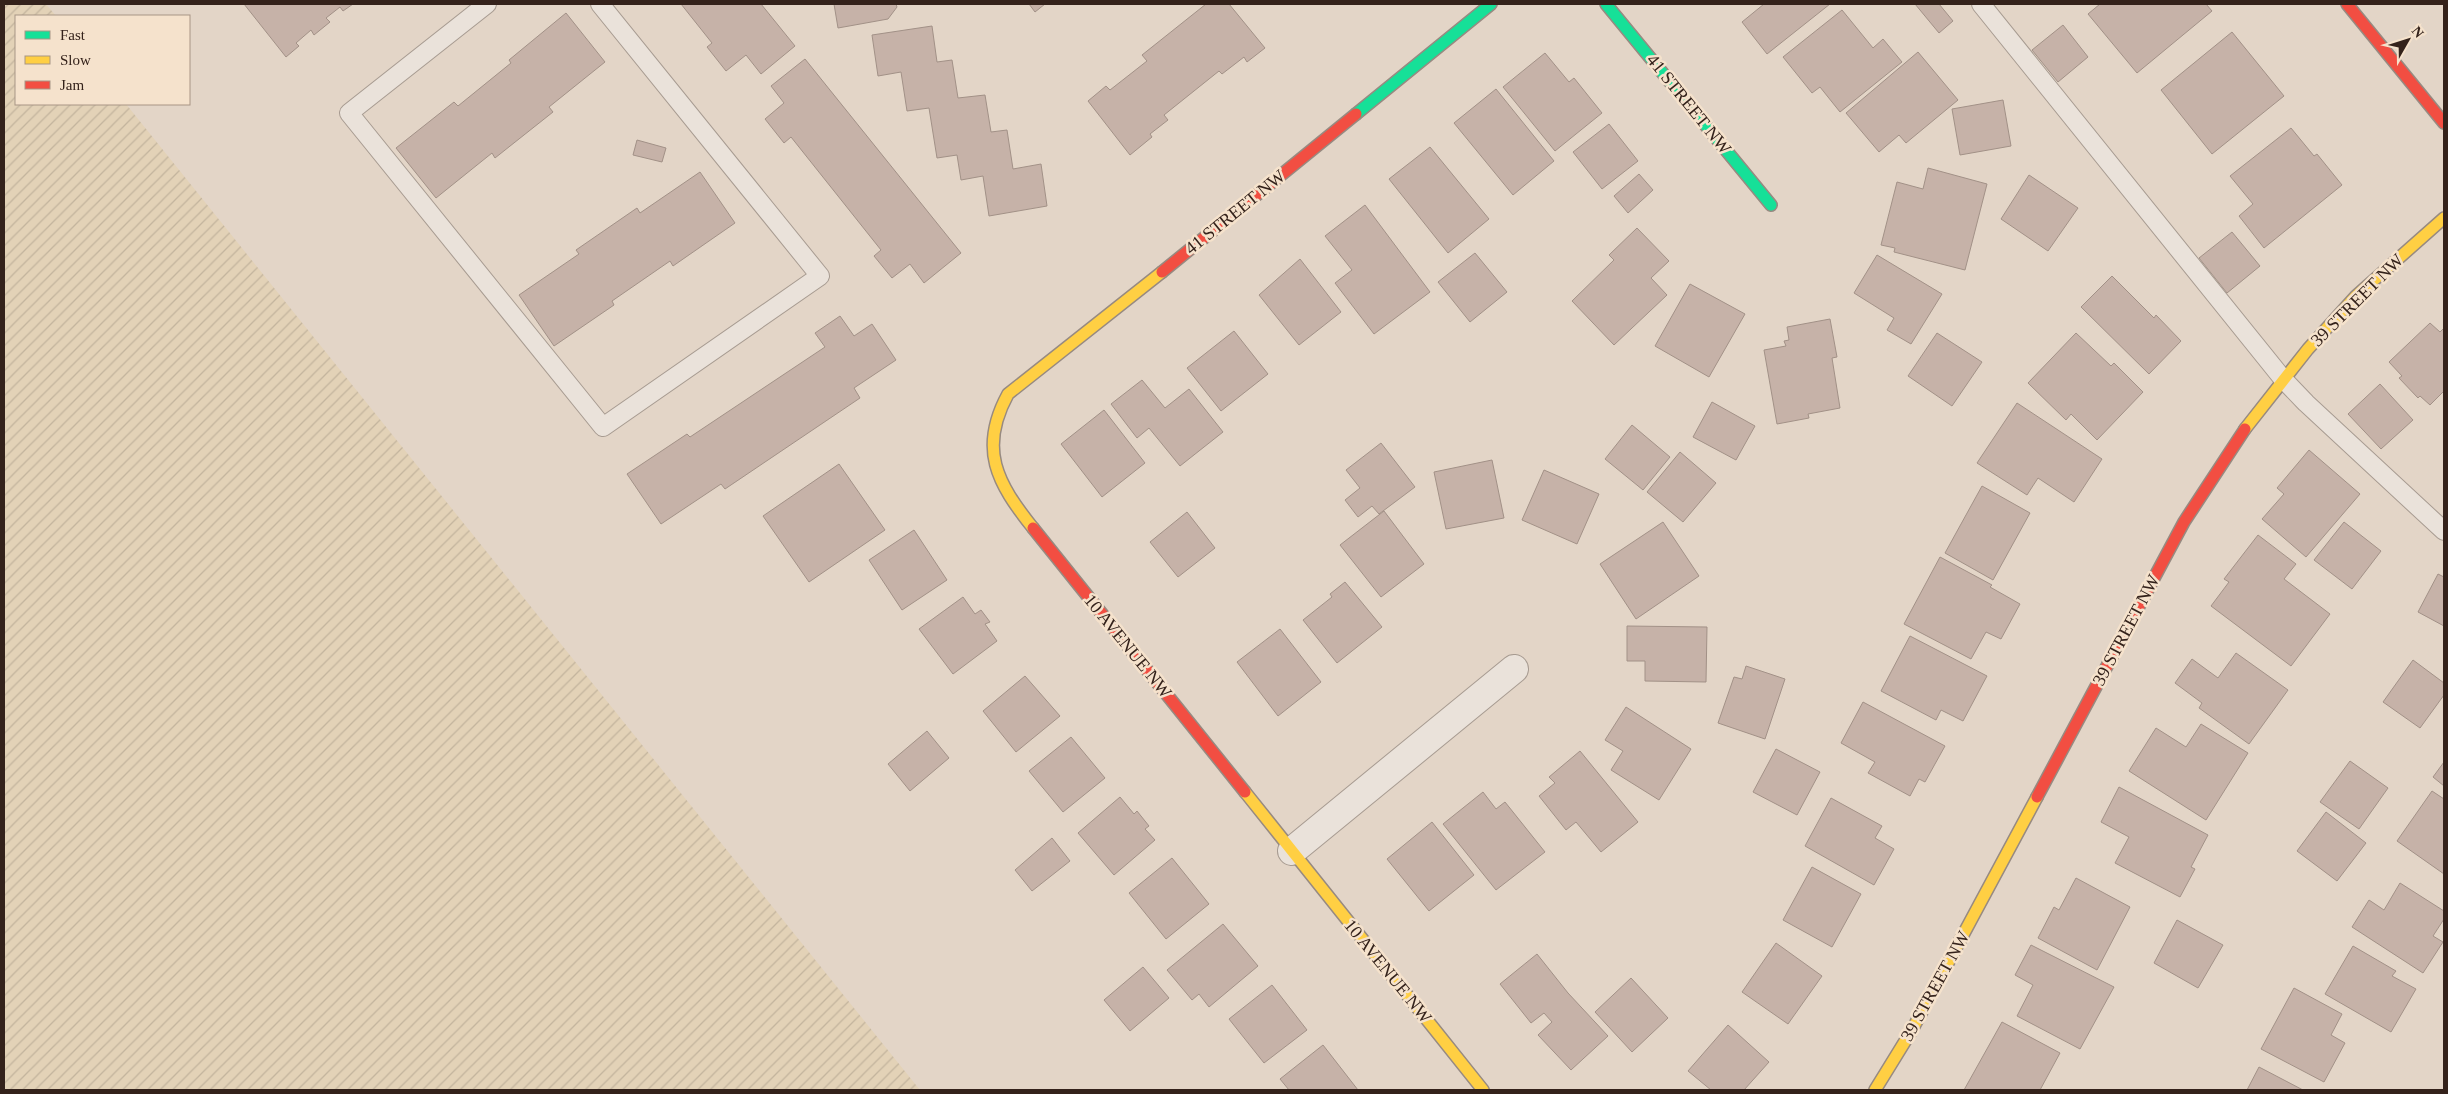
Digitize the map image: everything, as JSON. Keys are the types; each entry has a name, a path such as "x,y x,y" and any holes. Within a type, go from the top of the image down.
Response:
{"street":[{"name":"41 STREET NW","path":"992,429 997,412 1008,394 1173,263 1491,4"},
{"name":"41 STREET NW","path":"1606,4 1771,205"},
{"path":"2347,4 2444,123"},
{"name":"39 STREET NW","path":"1875,1090 1912,1030 2184,522 2228,452 2283,379 2357,295 2444,218"},
{"name":"10 AVENUE NW","path":"992,429 995,467 1004,487 1016,506 1483,1090"},
{"path":"1292,851 1514,669"}],"lane":[{"path":"487,4 349,113 603,427 820,276 600,4"},
{"path":"1981,4 2283,379 2306,403 2444,531"}],"shaded area":[{"path":"4,4 46,4 55,15 15,15 15,105 127,105 920,1090 4,1090"}],"building":[{"path":"244,4 353,4 343,11 340,7 326,18 330,22 314,35 311,30 296,43 299,46 286,57"},
{"path":"681,4 761,4 795,46 761,74 746,55 726,71 707,47 712,43"},
{"path":"834,4 896,4 897,7 888,19 838,28"},
{"path":"1029,4 1045,4 1035,12"},
{"path":"1206,4 1229,4 1265,48 1247,62 1244,57 1222,74 1219,71 1164,115 1168,120 1150,134 1152,137 1130,155 1088,101 1106,86 1110,90 1147,61 1142,55"},
{"path":"1764,4 1830,4 1767,54 1742,22"},
{"path":"1915,4 1939,4 1953,21 1939,33"},
{"path":"2100,4 2206,4 2212,11 2137,73 2088,14"},
{"path":"1842,10 1873,48 1883,39 1902,62 1840,112 1820,87 1812,93 1783,57"},
{"path":"566,13 605,62 549,107 553,112 495,158 492,153 436,198 396,148 454,102 458,106 511,63 509,60"},
{"path":"2063,25 2088,57 2058,82 2032,50"},
{"path":"932,26 937,62 952,60 958,98 985,95 991,132 1007,130 1013,169 1041,164 1047,206 989,216 983,176 961,180 957,155 937,158 929,108 907,111 901,72 878,76 872,35"},
{"path":"2232,32 2284,96 2212,154 2161,90"},
{"path":"1918,52 1958,100 1906,143 1899,135 1879,152 1846,113"},
{"path":"1545,53 1569,82 1574,78 1602,113 1555,151 1503,87"},
{"path":"805,59 961,253 924,283 910,264 892,278 874,256 881,250 791,137 784,143 765,119 784,103 771,86"},
{"path":"1496,89 1554,161 1513,195 1454,123"},
{"path":"2003,100 2011,146 1960,155 1952,109"},
{"path":"1609,124 1638,161 1602,189 1573,152"},
{"path":"2291,128 2314,156 2317,154 2342,185 2264,248 2239,216 2253,204 2230,176"},
{"path":"637,140 666,148 662,162 633,155"},
{"path":"1430,147 1489,219 1448,253 1389,179"},
{"path":"1928,168 1987,184 1965,270 1894,252 1895,248 1881,245 1897,182 1923,189"},
{"path":"700,172 735,223 673,266 670,261 612,301 614,305 554,346 519,295 579,254 576,250 637,208 640,213"},
{"path":"1639,174 1653,190 1628,213 1614,196"},
{"path":"2029,175 2078,208 2048,251 2001,219"},
{"path":"1365,205 1430,292 1374,334 1335,283 1352,270 1325,236"},
{"path":"1637,228 1669,261 1651,278 1667,295 1614,345 1572,301 1614,260 1609,255"},
{"path":"2232,232 2260,266 2227,293 2199,258"},
{"path":"1475,253 1507,292 1470,322 1438,282"},
{"path":"1877,255 1942,294 1911,344 1887,330 1894,318 1854,293"},
{"path":"1300,259 1341,312 1299,345 1259,295"},
{"path":"2112,276 2154,318 2156,315 2181,341 2149,374 2081,307"},
{"path":"1690,284 1745,314 1709,377 1655,346"},
{"path":"840,316 854,336 872,324 896,360 854,388 860,398 725,489 721,484 661,524 627,474 687,434 690,437 825,347 815,333"},
{"path":"1830,319 1837,357 1832,358 1840,408 1808,414 1809,418 1777,424 1764,350 1786,346 1784,341 1789,340 1787,327"},
{"path":"2430,323 2440,332 2444,328 2444,391 2430,405 2420,396 2418,398 2399,378 2402,376 2389,362"},
{"path":"1234,331 1268,374 1221,411 1187,368"},
{"path":"1937,333 1982,362 1952,406 1908,376"},
{"path":"2076,333 2111,366 2114,363 2143,392 2097,440 2071,414 2066,420 2028,383"},
{"path":"1142,380 1165,408 1189,389 1223,432 1180,466 1149,428 1137,438 1111,404"},
{"path":"2380,384 2413,420 2381,449 2348,414"},
{"path":"1712,402 1755,426 1736,460 1693,437"},
{"path":"2017,403 2102,459 2074,502 2038,478 2027,495 1977,463"},
{"path":"1104,410 1145,463 1102,497 1061,444"},
{"path":"1632,425 1670,457 1643,490 1605,459"},
{"path":"1381,443 1415,487 1379,514 1372,506 1358,517 1345,500 1360,488 1346,470"},
{"path":"2309,450 2360,494 2306,557 2262,519 2284,494 2277,488"},
{"path":"1680,452 1716,483 1683,522 1647,492"},
{"path":"1492,460 1504,518 1446,529 1434,472"},
{"path":"839,464 885,530 809,582 763,516"},
{"path":"1544,470 1599,494 1577,544 1522,520"},
{"path":"1982,486 2030,513 1993,580 1945,553"},
{"path":"1384,511 1424,564 1381,597 1340,545"},
{"path":"1187,512 1215,548 1178,577 1150,542"},
{"path":"1663,522 1699,576 1636,619 1600,564"},
{"path":"2344,522 2381,551 2352,589 2314,560"},
{"path":"914,530 947,580 902,610 869,560"},
{"path":"2258,535 2296,564 2284,579 2330,614 2291,666 2211,606 2229,582 2224,579"},
{"path":"1940,557 1992,585 1990,587 2020,604 2001,639 1986,632 1971,659 1904,624"},
{"path":"2438,574 2444,577 2444,626 2418,612"},
{"path":"1345,582 1382,627 1337,663 1303,620 1332,597 1330,594"},
{"path":"963,597 975,614 981,610 990,622 985,624 997,641 953,674 919,629"},
{"path":"1627,626 1707,627 1706,682 1645,681 1645,661 1627,661"},
{"path":"1280,629 1321,682 1278,716 1237,662"},
{"path":"1910,636 1987,676 1963,721 1941,710 1936,720 1881,691"},
{"path":"2236,653 2288,690 2249,744 2199,708 2202,703 2175,683 2192,659 2218,678"},
{"path":"2413,660 2444,683 2444,695 2420,728 2383,702"},
{"path":"1746,666 1785,679 1765,739 1718,723 1734,677 1742,679"},
{"path":"1025,676 1060,716 1016,752 983,711"},
{"path":"1863,702 1945,746 1925,782 1919,779 1910,796 1868,773 1875,762 1841,743"},
{"path":"1626,707 1691,749 1659,800 1611,770 1623,751 1605,740"},
{"path":"2201,724 2248,753 2206,820 2129,771 2156,728 2186,747"},
{"path":"927,731 949,758 910,791 888,764"},
{"path":"1071,737 1105,778 1063,812 1029,771"},
{"path":"1776,749 1820,772 1797,815 1753,792"},
{"path":"1580,751 1638,822 1601,852 1576,822 1566,830 1539,796 1555,783 1549,777"},
{"path":"2350,761 2388,788 2359,829 2320,802"},
{"path":"2444,762 2444,786 2433,777"},
{"path":"2119,787 2208,835 2191,867 2195,869 2180,897 2115,863 2129,837 2101,822"},
{"path":"2432,791 2444,799 2444,874 2397,841"},
{"path":"1483,792 1496,809 1505,802 1545,852 1496,890 1443,824"},
{"path":"1120,797 1134,814 1137,811 1149,826 1145,829 1155,840 1114,875 1078,833"},
{"path":"1831,798 1882,826 1875,838 1894,849 1874,885 1805,846"},
{"path":"2326,812 2366,843 2337,881 2297,851"},
{"path":"1432,822 1474,875 1429,911 1387,859"},
{"path":"1052,838 1070,861 1032,891 1015,870"},
{"path":"1172,858 1209,904 1166,939 1129,893"},
{"path":"1812,867 1861,894 1832,947 1783,920"},
{"path":"2076,878 2130,907 2097,970 2038,938 2054,907 2059,910"},
{"path":"2400,883 2444,911 2444,919 2433,936 2443,942 2423,973 2352,927 2369,900 2384,910"},
{"path":"2177,920 2223,945 2198,988 2154,963"},
{"path":"1223,924 1258,966 1209,1007 1199,994 1192,1000 1167,970"},
{"path":"1776,943 1822,976 1788,1024 1742,992"},
{"path":"2031,945 2114,987 2080,1049 2017,1016 2033,985 2015,975"},
{"path":"2353,946 2396,971 2392,976 2416,989 2391,1032 2325,994"},
{"path":"1537,954 1568,993 1608,1036 1571,1070 1538,1035 1552,1022 1544,1013 1531,1023 1500,984"},
{"path":"1143,967 1169,998 1130,1031 1104,1000"},
{"path":"1631,978 1668,1018 1632,1052 1595,1012"},
{"path":"1272,985 1307,1030 1264,1063 1229,1019"},
{"path":"2294,988 2342,1014 2331,1035 2345,1043 2324,1082 2261,1049"},
{"path":"2002,1022 2060,1053 2040,1090 1964,1090"},
{"path":"1728,1025 1769,1062 1744,1090 1711,1090 1688,1071"},
{"path":"1323,1045 1358,1090 1289,1090 1280,1079"},
{"path":"2259,1067 2303,1090 2247,1090"}],"traffic: fast":[{"path":"1356,114 1491,4"},
{"path":"1606,4 1771,205"}],"traffic: slow":[{"path":"2245,429 2308,349 2356,296 2444,218"},
{"path":"1033,528 1020,512 1001,480 993,449 994,432 999,414 1008,394 1162,272"},
{"path":"1245,792 1483,1090"},
{"path":"1875,1090 1912,1030 2037,797"}],"traffic: jam":[{"path":"2347,4 2444,123"},
{"path":"1162,272 1356,114"},
{"path":"2037,797 2184,522 2245,429"},
{"path":"1033,528 1245,792"}]}
